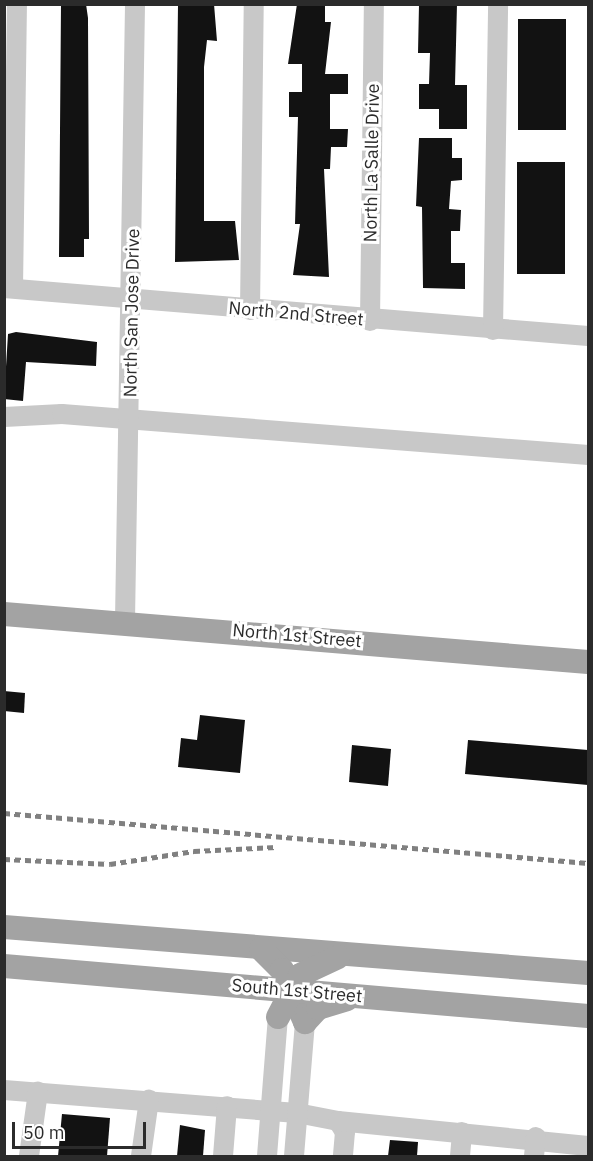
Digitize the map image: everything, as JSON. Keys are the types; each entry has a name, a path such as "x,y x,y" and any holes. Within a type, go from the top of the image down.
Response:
{"main road":[{"name":"North 1st Street","path":"4,614 125,621 588,662"},
{"path":"4,927 341,956 588,973"},
{"path":"261,949 291,989 305,1022 318,1008 362,996"},
{"path":"210,983 254,998 278,1017 291,989 315,965 341,956"},
{"name":"South 1st Street","path":"4,966 588,1016"}],"street":[{"path":"9,288 17,4"},
{"name":"North San Jose Drive","path":"125,621 134,298 135,4"},
{"path":"250,309 254,4"},
{"name":"North La Salle Drive","path":"370,321 374,4"},
{"path":"493,330 498,4"},
{"name":"North 2nd Street","path":"9,288 370,321 588,336"},
{"path":"4,417 32,412 588,456"},
{"path":"267,1156 278,1017"},
{"path":"294,1156 305,1022"},
{"path":"4,1090 271,1109 338,1122 462,1132 535,1147 588,1146"},
{"path":"28,1156 38,1092"},
{"path":"141,1156 149,1100"},
{"path":"223,1156 227,1106"},
{"path":"338,1122 345,1132 343,1156"},
{"path":"460,1156 462,1132"}],"building":[{"path":"61,4 86,4 88,18 89,239 84,239 84,257 59,257"},
{"path":"178,4 214,4 217,41 207,40 204,67 204,221 235,221 239,260 175,262"},
{"path":"297,4 325,4 325,22 331,22 325,74 348,74 348,94 330,94 330,129 348,129 347,147 331,147 330,169 324,169 329,277 293,275 300,224 295,224 298,117 289,117 289,92 302,92 302,64 288,64"},
{"path":"419,4 457,4 455,85 467,85 467,129 439,129 439,109 419,109 419,84 429,84 430,53 418,53"},
{"path":"518,19 566,19 566,130 518,130"},
{"path":"419,138 452,138 452,158 462,158 462,180 451,181 449,209 461,210 460,231 451,231 451,263 465,263 465,289 423,288 422,207 416,206"},
{"path":"517,162 565,162 565,274 517,274"},
{"path":"16,332 97,342 96,366 26,362 23,401 4,399 8,334"},
{"path":"4,691 25,693 24,713 4,711"},
{"path":"200,715 245,720 240,773 178,767 181,738 197,740"},
{"path":"468,740 588,750 588,785 465,774"},
{"path":"352,745 391,749 388,786 349,782"},
{"path":"62,1114 110,1118 107,1156 58,1156"},
{"path":"180,1125 205,1130 203,1156 177,1156"},
{"path":"390,1140 418,1142 417,1156 388,1156"}],"railway":[{"path":"4,813 588,863"},
{"path":"4,859 110,864 194,851 277,847"}]}
